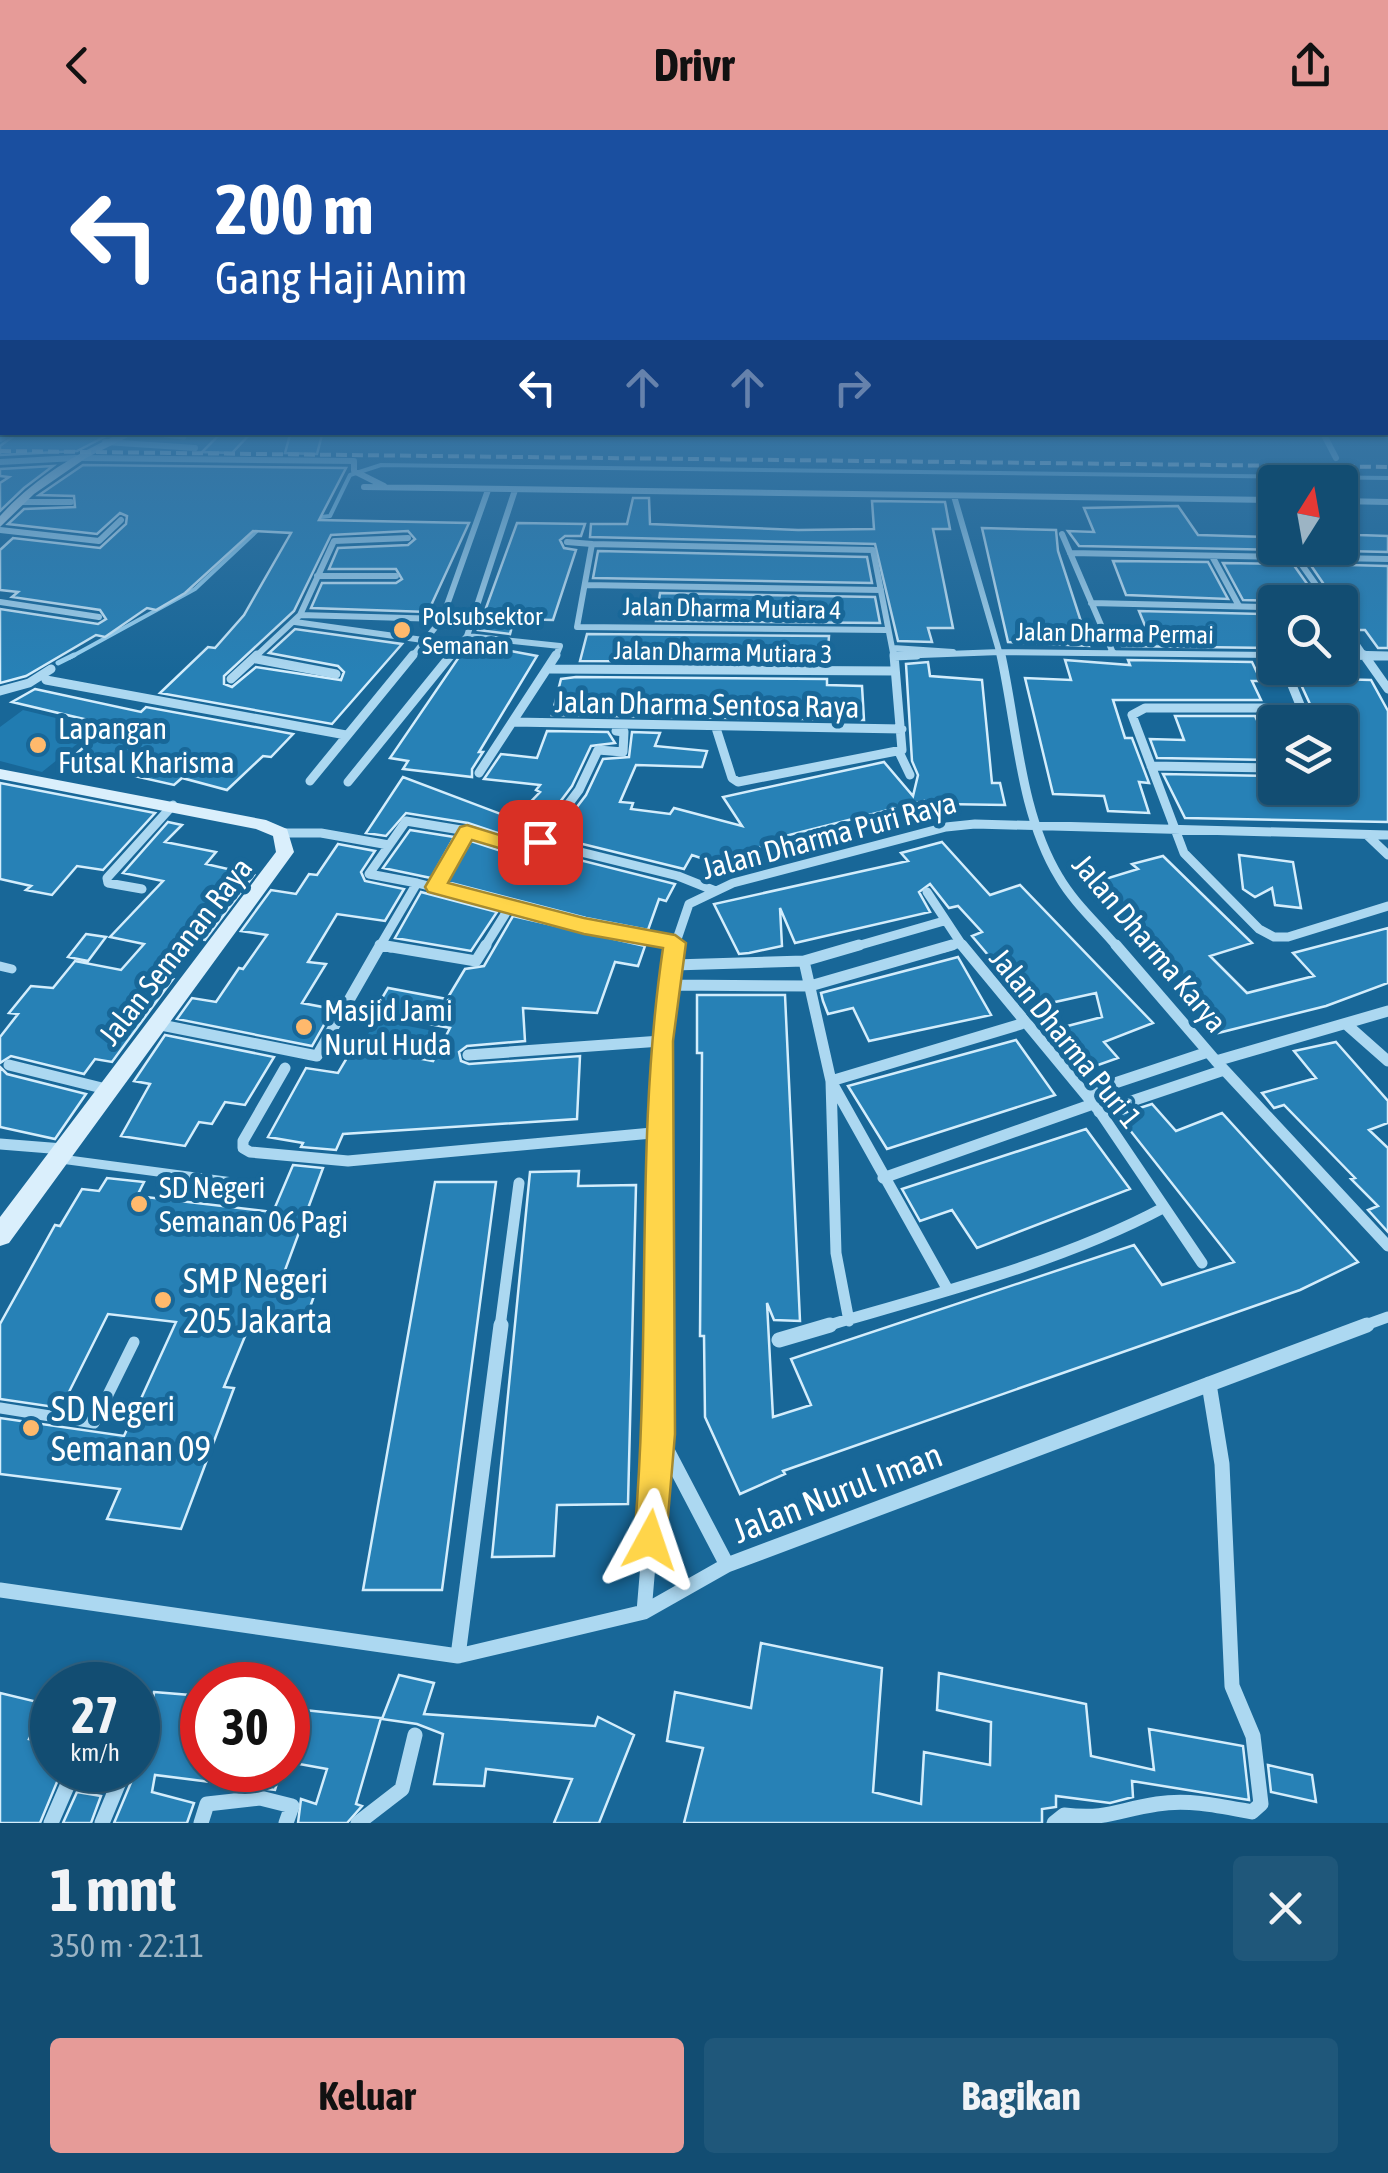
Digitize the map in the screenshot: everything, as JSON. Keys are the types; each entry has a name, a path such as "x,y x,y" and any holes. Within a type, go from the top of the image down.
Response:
{"street":[{"path":"310,781 442,619 479,514"},
{"path":"348,782 467,636 508,514"},
{"name":"Jalan Dharma Karya","path":"959,514 1000,652 1038,823 1049,861 1060,880 1216,1061 1388,1246"},
{"path":"0,530 99,540 121,520"},
{"path":"1062,534 1113,653"},
{"path":"232,680 298,618 338,538 408,538"},
{"path":"566,542 867,547 875,553 893,652 902,730 899,752 910,775"},
{"path":"577,627 592,544"},
{"path":"1070,553 1258,557"},
{"path":"1212,556 1239,606"},
{"path":"1358,560 1387,561"},
{"path":"318,576 396,576"},
{"path":"585,584 881,590"},
{"path":"0,602 98,617"},
{"path":"1091,602 1258,607"},
{"path":"298,618 442,619"},
{"path":"298,618 423,640"},
{"name":"Jalan Dharma Sentosa Raya","path":"478,774 550,668 560,646 577,627"},
{"name":"Jalan Dharma Mutiara 4","path":"577,627 887,630"},
{"name":"Jalan Dharma Sentosa Raya","path":"467,636 560,646"},
{"path":"1358,646 1388,689"},
{"name":"Jalan Dharma Permai","path":"893,652 1258,655"},
{"path":"1358,656 1388,656"},
{"path":"257,659 336,674"},
{"name":"Jalan Dharma Mutiara 3","path":"550,668 855,674 895,671"},
{"path":"0,691 28,683 51,669"},
{"path":"46,680 346,735"},
{"path":"1258,708 1135,710 1132,715 1174,829 1192,864 1260,929 1274,936 1288,937 1388,906"},
{"name":"Jalan Dharma Sentosa Raya","path":"512,722 902,730"},
{"path":"540,842 580,790 598,750 622,752 624,732 594,730 592,724"},
{"path":"716,728 732,778 738,782 899,752"},
{"path":"1151,766 1258,768"},
{"name":"Jalan Semanan Raya","path":"0,774 174,805 281,832 285,852 0,1236"},
{"path":"142,889 108,883 107,878 174,805"},
{"path":"675,943 370,875 407,821 467,831 519,848 540,842 678,876 713,890"},
{"name":"Jalan Dharma Puri Raya","path":"644,1612 659,1434 661,1041 675,943 685,909 713,890 946,828 1038,823 1388,835"},
{"path":"435,887 467,831"},
{"path":"281,832 321,833 389,845"},
{"path":"1367,835 1388,855"},
{"path":"156,1024 318,1056 417,884"},
{"name":"Jalan Dharma Puri 1","path":"927,892 1021,1024 1092,1103 1202,1263"},
{"path":"380,946 474,962 509,908"},
{"path":"674,965 804,962 944,920"},
{"path":"670,986 810,986 960,942"},
{"path":"804,962 831,1081 836,1253 849,1321"},
{"path":"883,1178 1216,1061 1388,1011"},
{"path":"831,1081 1021,1024"},
{"path":"1346,1024 1388,1061"},
{"path":"468,1055 661,1041"},
{"path":"1092,1103 1216,1061"},
{"path":"9,1065 106,1089"},
{"path":"285,1068 244,1142 250,1152 348,1161 662,1132"},
{"path":"831,1081 948,1290"},
{"path":"0,1144 60,1154"},
{"path":"458,1656 519,1183"},
{"path":"779,1340 948,1290 1133,1224 1162,1208"},
{"name":"Jalan Nurul Iman","path":"0,1590 458,1656 644,1612 727,1565 1388,1317"},
{"path":"1054,1823 1064,1815 1102,1819 1158,1804 1198,1802 1252,1812 1261,1804 1253,1736 1232,1686 1222,1464 1209,1384"},
{"name":"Jalan Dharma Puri Raya","path":"659,1434 727,1565"},
{"path":"358,1823 367,1810 394,1800 400,1791 415,1735"},
{"path":"50,1823 64,1792"},
{"path":"102,1823 115,1792"},
{"path":"201,1823 207,1804 260,1798 290,1804 286,1823"}],"lane":[{"path":"0,966 12,969"},
{"path":"60,1154 255,1186"},
{"path":"0,1408 94,1423 134,1342"}],"shaded area":[{"name":"Lapangan Futsal Kharisma","path":"23,710 97,728 42,772 0,761 0,727"},
{"path":"376,1020 439,1032 427,1055 363,1043"}],"building":[{"path":"19,514 119,514 97,534 8,524"},
{"path":"122,514 322,514 319,520 469,523 428,612 311,608 322,583 396,583 402,579 396,569 329,569 338,548 408,545 415,539 408,531 331,535 294,611 224,676 224,684 232,687 256,667 341,680 344,672 338,666 269,653 295,629 402,644 332,724 160,693 208,647 215,648 244,615 291,533 253,531 185,593 156,610 147,608 105,637 96,635 26,676 0,683 0,609 98,624 106,619 100,610 12,597 18,592 0,590 0,550 13,538 100,548 126,524 127,516"},
{"path":"629,514 650,514 650,524 874,529 873,514 947,514 950,529 933,529 953,628 928,628 932,642 898,641 875,544 590,537 591,524 627,524"},
{"path":"1087,514 1184,514 1198,535 1258,537 1258,549 1079,546 1068,531 1094,532"},
{"path":"517,523 585,524 581,536 560,540 564,548 576,550 553,620 514,619 510,634 478,630"},
{"path":"982,528 1056,530 1058,551 1089,646 1008,642"},
{"path":"1358,534 1388,536 1388,552 1358,551"},
{"path":"598,551 867,557 872,583 593,578"},
{"path":"1113,561 1208,562 1228,599 1126,595"},
{"path":"1223,563 1294,565 1308,585 1258,585 1258,600 1243,600"},
{"path":"1311,565 1388,566 1388,648 1378,648 1365,630 1358,630 1358,585 1324,585"},
{"path":"660,593 875,597 880,623 656,621"},
{"path":"1139,611 1258,614 1258,648 1122,646 1114,627 1146,628"},
{"path":"587,634 829,636 827,662 580,661"},
{"path":"473,644 537,656 479,752 483,752 472,769 472,777 403,769 408,761 390,758 461,654"},
{"path":"1065,660 1130,665 1128,660 1252,662 1258,681 1252,681 1261,700 1113,700 1125,738 1132,738 1149,783 1139,782 1149,813 1108,811 1104,796 1053,794 1025,678 1071,680"},
{"path":"928,662 930,676 982,680 992,783 1000,783 1005,805 943,804 944,808 926,808 924,801 765,841 742,872 692,855 684,869 554,837 586,795 603,759 629,757 632,732 660,733 655,746 707,751 702,767 636,765 620,802 633,803 631,809 670,814 674,808 742,826 723,797 884,762 913,796 918,775 912,761 906,664"},
{"path":"561,679 827,679 827,685 862,686 864,720 552,715"},
{"path":"1358,680 1371,680 1388,711 1388,822 1185,818 1163,774 1258,776 1258,805 1358,805 1358,705 1310,705 1301,685 1358,685"},
{"path":"35,689 141,712 146,707 293,734 271,757 263,756 227,790 182,778 174,785 68,761 109,725 12,702"},
{"path":"1175,716 1255,716 1258,760 1157,758 1150,739 1184,740"},
{"path":"547,731 608,732 615,743 591,746 572,786 535,835 519,840 468,823 406,813 386,836 366,833 403,777 514,819 540,792 536,790 540,785 484,779 501,754 537,758"},
{"path":"0,783 155,813 103,870 77,866 52,895 26,890 31,886 0,879"},
{"path":"168,822 182,825 165,842 216,852 206,864 254,875 205,940 199,939 165,978 173,979 112,1062 95,1059 84,1074 11,1056 0,1063 0,1037 18,1014 9,1013 31,986 53,988 75,961 121,970 144,944 110,937 163,881 123,873"},
{"path":"410,830 454,837 431,878 383,868"},
{"path":"471,841 516,856 540,850 675,884 666,901 659,899 648,930 586,918 447,882"},
{"path":"942,842 990,895 1020,885 1153,1023 1104,1042 1118,1058 1084,1070 1052,1030 1102,1017 1096,993 1032,1007 972,936 982,932 958,906 949,908 930,884 919,892 930,912 795,943 780,908 782,946 739,954 714,904 908,861 901,853"},
{"path":"338,844 375,851 361,872 365,881 404,889 385,921 337,914 308,962 326,964 302,1003 333,1009 312,1046 177,1019 192,998 216,1002 239,968 243,969 267,935 241,931 271,890 296,894 309,874 317,875"},
{"path":"1239,855 1293,862 1301,908 1275,905 1272,888 1255,897 1243,889"},
{"path":"1163,856 1252,943 1210,956 1247,993 1314,976 1293,953 1388,928 1388,983 1326,1006 1218,1033 1195,1006 1208,1003 1092,883 1138,869 1132,864"},
{"path":"421,892 497,912 471,951 395,938"},
{"path":"513,916 645,946 638,966 615,962 597,1013 523,1008 525,1041 467,1046 459,1052 461,1061 469,1064 580,1056 577,1119 343,1134 336,1150 301,1147 303,1143 268,1137 306,1068 338,1073 354,1046 433,1061 450,1028 373,1013 388,988 447,999 465,969 484,966"},
{"path":"86,934 106,937 88,961 68,957"},
{"path":"958,957 991,1015 869,1041 853,1008 828,1014 823,1001 821,993"},
{"path":"697,995 785,995 800,1321 774,1320 767,1303 773,1417 811,1405 791,1359 1134,1245 1162,1285 1234,1262 1118,1115 1152,1104 1176,1131 1222,1113 1358,1262 1300,1290 783,1471 785,1474 740,1494 705,1417 704,1336 700,1336 702,1053 697,1053"},
{"path":"165,1035 274,1057 245,1105 225,1102 212,1124 199,1122 185,1146 121,1136 150,1084 134,1081"},
{"path":"1016,1040 1055,1095 887,1149 848,1086"},
{"path":"1336,1042 1388,1101 1388,1123 1369,1130 1388,1148 1388,1232 1368,1210 1378,1206 1351,1179 1355,1178 1284,1105 1274,1108 1262,1093 1316,1078 1294,1051"},
{"path":"0,1067 7,1074 86,1094 55,1139 0,1127"},
{"path":"1086,1129 1130,1189 977,1248 952,1210 920,1221 902,1189"},
{"path":"293,1165 323,1168 281,1281 318,1285 300,1335 248,1329 224,1387 234,1388 181,1529 107,1519 120,1489 0,1474 0,1418 124,1436 176,1322 108,1314 61,1408 0,1399 0,1324 55,1225 60,1226 82,1189 99,1191 107,1178 144,1182 137,1196 273,1212"},
{"path":"579,1171 578,1186 636,1185 628,1504 557,1505 554,1556 492,1557 530,1172"},
{"path":"435,1182 496,1182 442,1590 363,1590"},
{"path":"761,1643 882,1668 873,1792 921,1804 924,1752 990,1765 991,1722 937,1710 939,1673 1086,1704 1091,1756 1154,1770 1149,1729 1243,1746 1249,1800 1132,1781 1133,1797 1110,1803 1056,1796 1056,1807 1042,1809 1042,1823 684,1823 703,1748 667,1741 675,1692 751,1708"},
{"path":"399,1675 434,1683 424,1714 595,1726 598,1717 634,1735 599,1823 554,1823 572,1779 486,1769 484,1786 434,1784 443,1734 417,1724 382,1719"},
{"path":"160,1692 180,1694 180,1778 160,1776"},
{"path":"0,1693 30,1700 30,1792 53,1792 40,1823 0,1823"},
{"path":"310,1711 381,1718 356,1804 362,1806 347,1823 298,1823 301,1799 316,1804 327,1769 310,1766"},
{"path":"1268,1765 1312,1775 1316,1802 1271,1792"},
{"path":"77,1792 101,1796 91,1823 63,1823"},
{"path":"127,1792 152,1792 194,1803 187,1823 114,1823"}],"waterway":[{"path":"313,518 331,514"},
{"path":"69,658 195,589 262,526"},
{"path":"58,663 74,655"}],"place":[{"name":"Polsubsektor Semanan","path":"402,630"},
{"name":"Lapangan Futsal Kharisma","path":"38,745"},
{"name":"Masjid Jami Nurul Huda","path":"304,1027"},
{"name":"SD Negeri Semanan 06 Pagi","path":"139,1204"},
{"name":"SMP Negeri 205 Jakarta","path":"163,1300"},
{"name":"SD Negeri Semanan 09","path":"31,1428"}],"route":[{"path":"540,842 519,848 467,831 435,887 614,933 675,943 661,1041 659,1434 650,1540"}]}
